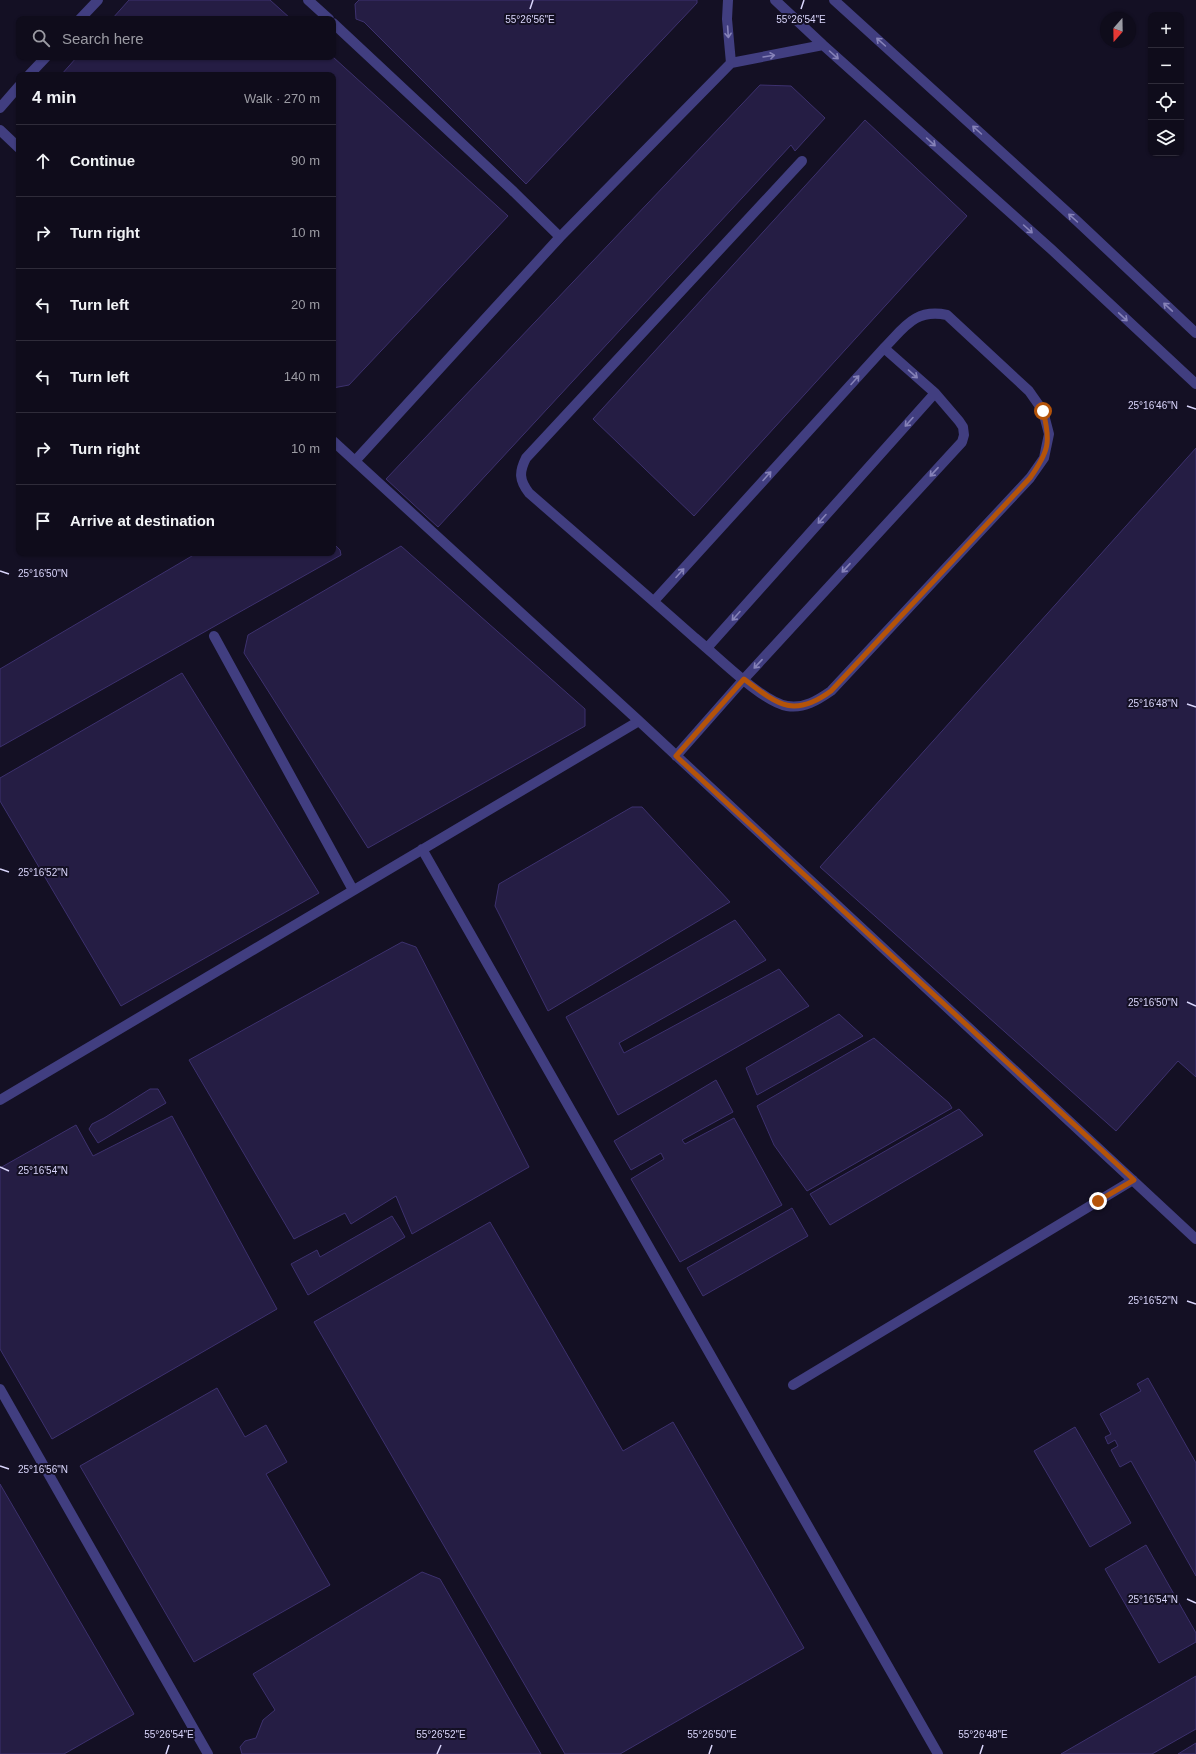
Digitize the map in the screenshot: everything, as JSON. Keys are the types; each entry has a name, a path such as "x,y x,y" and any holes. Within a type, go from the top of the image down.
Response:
{"street":[{"path":"83,16 98,0"},
{"path":"308,0 326,16"},
{"path":"728,0 727,19 731,63"},
{"path":"775,0 823,45 1051,249 1196,384"},
{"path":"834,0 1196,333"},
{"path":"336,26 560,237"},
{"path":"355,461 560,237 731,63 823,45"},
{"path":"32,72 43,60"},
{"path":"0,108 16,89"},
{"path":"0,130 16,145"},
{"path":"654,601 884,348 910,322 921,315 934,312 947,315 1028,391 1043,411 1049,434 1044,458 1025,484 831,691 818,701 801,706 787,706 771,700 744,679 529,493 522,485 520,476 522,467 532,452 802,161"},
{"path":"676,756 744,679 962,442 964,434 963,427 935,393 884,348"},
{"path":"707,648 935,393"},
{"path":"336,444 639,721 1196,1239"},
{"path":"214,636 354,890"},
{"path":"0,1100 639,721"},
{"path":"422,849 938,1754"},
{"path":"793,1385 1134,1180"},
{"path":"0,1389 208,1754"}],"building":[{"path":"129,0 270,0 288,16 115,16"},
{"path":"359,0 697,0 697,3 526,184 364,22 356,19 355,4"},
{"path":"74,60 336,60 508,216 349,385 336,387 336,72 64,72"},
{"path":"760,85 791,86 825,118 795,151 791,145 438,527 386,479"},
{"path":"865,120 967,216 694,516 593,419"},
{"path":"1196,448 1196,1077 1178,1061 1116,1131 820,867"},
{"path":"336,546 340,550 341,555 0,747 0,669 192,556 336,556"},
{"path":"401,546 585,709 585,726 368,848 244,653 248,635"},
{"path":"182,673 319,893 121,1006 0,801 0,778"},
{"path":"632,807 642,807 730,902 548,1011 495,906 499,884"},
{"path":"735,920 766,960 619,1043 624,1053 779,969 809,1006 618,1115 566,1017"},
{"path":"402,942 416,947 529,1167 412,1234 396,1196 351,1224 345,1213 294,1239 189,1060"},
{"path":"839,1014 863,1036 757,1095 746,1068"},
{"path":"874,1038 949,1103 952,1108 807,1191 774,1145 757,1106"},
{"path":"716,1080 733,1112 682,1140 685,1144 734,1118 782,1205 680,1262 631,1179 664,1159 661,1153 631,1170 614,1141"},
{"path":"150,1089 158,1089 166,1103 98,1143 89,1129 92,1124"},
{"path":"959,1109 983,1135 830,1225 810,1194"},
{"path":"172,1116 277,1309 52,1439 0,1349 0,1168 76,1125 93,1156"},
{"path":"792,1208 808,1236 703,1296 687,1268"},
{"path":"392,1216 405,1237 308,1295 291,1264 317,1250 320,1257"},
{"path":"490,1222 623,1451 673,1422 804,1648 620,1754 565,1754 314,1322"},
{"path":"1148,1378 1196,1463 1196,1576 1131,1461 1120,1467 1111,1450 1118,1446 1115,1440 1108,1444 1105,1437 1111,1434 1100,1414 1141,1391 1137,1384"},
{"path":"217,1388 245,1437 266,1425 287,1462 266,1474 330,1585 194,1662 80,1466"},
{"path":"1075,1427 1131,1523 1090,1547 1034,1451"},
{"path":"0,1484 134,1714 64,1754 0,1754"},
{"path":"1146,1545 1196,1633 1196,1642 1159,1663 1105,1569"},
{"path":"422,1572 440,1579 541,1754 242,1754 240,1747 245,1741 256,1738 263,1720 275,1710 253,1674"},
{"path":"1196,1676 1196,1729 1152,1754 1061,1754"},
{"path":"1196,1743 1196,1754 1178,1754"}],"route":[{"path":"1043,411 1049,434 1044,458 1030,478 831,691 818,701 801,706 787,706 771,700 744,679 676,756 1134,1180 1098,1201"}]}
